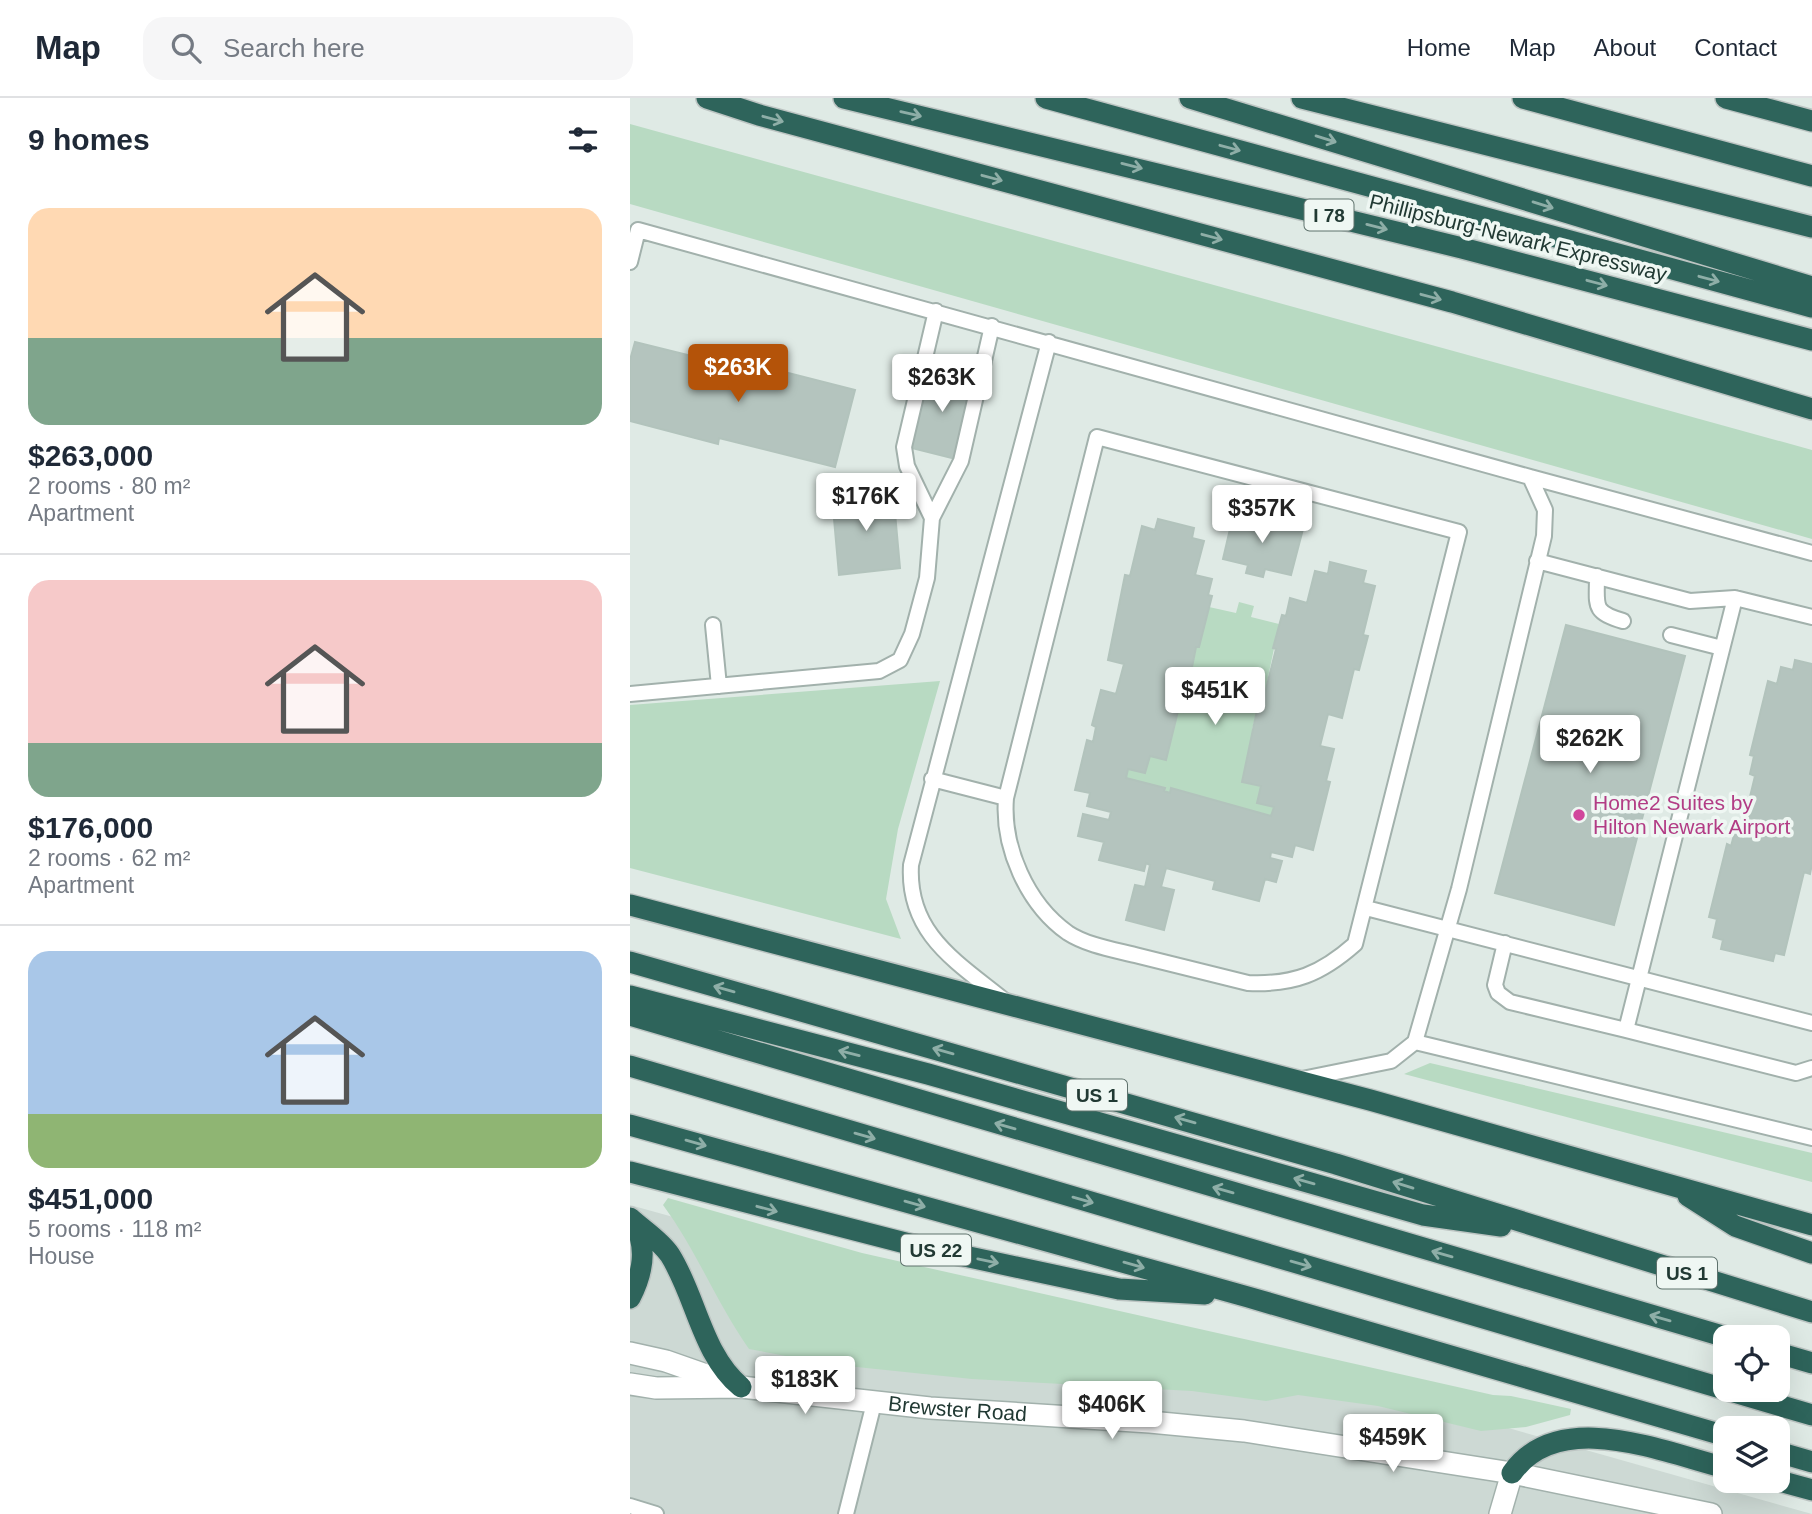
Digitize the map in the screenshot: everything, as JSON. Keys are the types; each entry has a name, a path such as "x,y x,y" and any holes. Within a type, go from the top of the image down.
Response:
{"highway":[{"path":"708,98 759,115 1452,302 1812,409"},
{"name":"Phillipsburg-Newark Expressway","path":"844,98 1450,244 1812,340"},
{"path":"1046,98 1812,307"},
{"path":"1190,98 1812,287"},
{"path":"1302,98 1812,227"},
{"path":"1523,98 1812,176"},
{"path":"1726,98 1812,121"},
{"path":"630,905 1009,1004 1812,1224"},
{"name":"US 1","path":"630,962 1228,1133 1812,1312"},
{"path":"630,996 928,1074 1423,1215 1562,1234"},
{"path":"630,1015 1713,1333"},
{"path":"630,1066 1812,1415"},
{"path":"630,1077 799,1116"},
{"path":"630,1125 1248,1297 1713,1432"},
{"name":"US 22","path":"630,1172 852,1231 1119,1289 1248,1297"},
{"path":"1668,1184 1735,1226 1812,1254"},
{"path":"630,1298 643,1265 640,1234 631,1219"},
{"path":"631,1219 667,1250 685,1282 705,1334 722,1364 741,1387"},
{"path":"1790,1357 1812,1363"},
{"path":"1512,1473 1538,1447 1565,1438 1581,1437 1621,1442 1713,1465"},
{"path":"1790,1456 1812,1462"},
{"path":"1790,1484 1812,1490"}],"street":[{"name":"Brewster Road","path":"630,1353 666,1361 741,1387"},
{"name":"Brewster Road","path":"630,1384 656,1388 741,1387 874,1403 1222,1428 1512,1473 1711,1514"},
{"path":"1500,1514 1512,1473"}],"lane":[{"path":"630,262 638,230 1812,553"},
{"path":"932,518 907,466 904,447 936,311"},
{"path":"630,694 879,671 900,660 912,634 927,578 932,518 961,461 992,326"},
{"path":"1009,1004 937,943 925,929 914,905 911,865 1049,342"},
{"path":"1097,438 1459,532 1366,908 1355,944 1330,965 1314,975 1248,983 1100,947 1068,933 1041,905 1018,871 1006,831 1006,798 1097,438"},
{"path":"1294,1081 1380,1064 1408,1050 1415,1042 1448,928 1544,536 1545,510 1531,477"},
{"path":"1537,561 1690,601 1735,598 1812,617"},
{"path":"1597,576 1597,607 1604,616 1623,621"},
{"path":"1626,1030 1735,598"},
{"path":"713,625 719,686"},
{"path":"1671,635 1722,648"},
{"path":"932,779 1006,798"},
{"path":"1366,908 1812,1023"},
{"path":"1505,943 1495,985 1501,997 1510,1002 1796,1073 1812,1068"},
{"path":"1415,1042 1812,1138"},
{"path":"846,1514 874,1403"},
{"path":"630,1506 656,1514"}],"shaded area":[{"path":"630,1205 756,1240 1215,1345 1713,1486 1713,1493 1738,1493 1812,1514 630,1514"}],"green space":[{"path":"630,124 1812,450 1812,539 630,204"},
{"path":"1239,602 1254,606 1251,617 1279,624 1264,697 1260,696 1252,730 1255,731 1243,782 1261,786 1257,802 1274,807 1271,816 1172,788 1170,793 1164,791 1164,788 1126,778 1128,769 1145,773 1150,756 1166,759 1178,711 1183,712 1196,647 1199,647 1209,607 1236,613"},
{"path":"940,681 898,829 886,899 901,939 630,868 630,705"},
{"path":"1430,1063 1812,1153 1812,1182 1404,1074"},
{"path":"668,1198 862,1253 1493,1395 1511,1396 1571,1409 1570,1415 1526,1427 1481,1431 1378,1406 1298,1395 1266,1401 1192,1391 972,1379 828,1364 749,1349 663,1205"}],"building":[{"path":"635,342 732,366 734,359 855,390 835,467 719,438 718,444 630,421 630,360"},
{"path":"928,369 976,381 956,459 908,447"},
{"path":"893,491 900,568 839,575 832,496"},
{"path":"1234,512 1303,529 1291,575 1265,569 1263,577 1246,573 1248,565 1223,559"},
{"path":"1158,519 1194,528 1192,538 1204,541 1195,575 1212,579 1208,595 1212,596 1199,647 1196,647 1183,712 1178,711 1166,760 1150,756 1145,773 1128,769 1126,778 1165,788 1164,791 1170,793 1171,788 1271,816 1274,807 1257,803 1261,786 1242,782 1260,696 1264,697 1282,615 1286,616 1290,598 1307,603 1315,571 1328,574 1330,562 1366,571 1363,583 1375,586 1363,635 1368,636 1359,670 1354,669 1342,718 1328,714 1320,746 1334,749 1326,781 1330,782 1313,850 1295,845 1292,857 1271,852 1270,858 1282,861 1276,882 1265,879 1259,901 1213,889 1215,881 1166,868 1161,887 1174,890 1164,930 1126,920 1135,885 1145,887 1150,865 1146,863 1144,871 1099,860 1104,842 1078,836 1083,814 1109,820 1111,812 1087,806 1090,793 1075,790 1087,740 1093,742 1096,727 1092,725 1101,690 1116,694 1124,664 1108,660 1125,575 1130,576 1142,526 1155,530"},
{"name":"Home2 Suites by Hilton Newark Airport","path":"1566,625 1685,656 1614,925 1495,893"},
{"path":"1795,660 1812,664 1812,864 1810,874 1804,872 1784,955 1775,953 1773,961 1721,949 1723,940 1713,937 1717,919 1709,917 1727,844 1731,846 1736,828 1742,830 1755,776 1750,774 1754,756 1750,755 1768,681 1777,684 1781,667 1793,670"}],"place":[{"name":"Home2 Suites by Hilton Newark Airport","path":"1579,815"}]}
